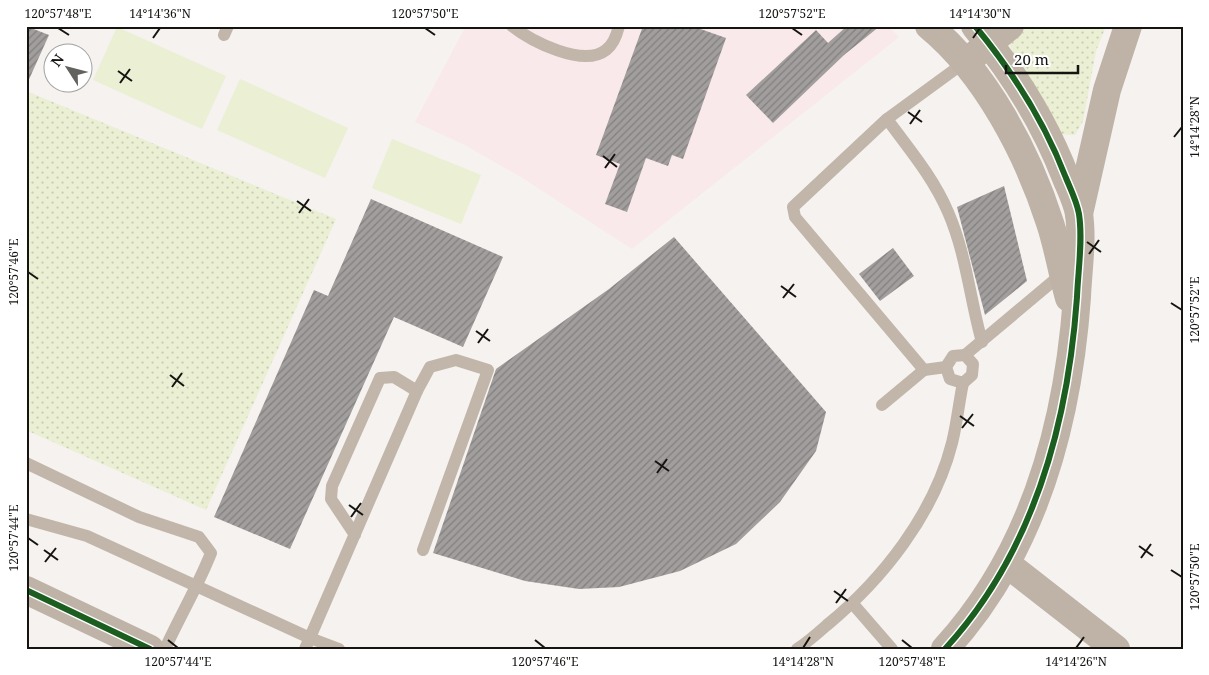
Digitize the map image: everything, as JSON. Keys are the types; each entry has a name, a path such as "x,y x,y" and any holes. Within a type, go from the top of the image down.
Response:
{"street":[{"path":"965,62 982,35 1010,26"},
{"path":"946,649 964,628 1007,564 1031,513 1050,458 1064,402 1075,321 1070,269 1079,215 1107,90 1128,26"},
{"path":"945,31 997,108 1025,158 1050,224 1070,269"},
{"path":"982,35 1016,81 1056,152 1079,215"},
{"path":"1007,564 1116,649"},
{"path":"26,590 150,649"}],"lane":[{"path":"512,26 543,44 576,56 593,56 607,50 619,26"},
{"path":"924,370 795,217 793,207 887,118 965,62"},
{"path":"887,118 930,176 948,213 964,264 982,342"},
{"path":"882,405 924,370 946,367 953,356 965,355 1070,269"},
{"path":"797,649 853,604 899,550 934,492 952,443 963,383 972,375 973,364 965,355"},
{"path":"307,643 417,391 430,367 456,360 488,370 423,550"},
{"path":"946,367 950,379 963,383"},
{"path":"355,535 331,499 336,477 380,378 394,377 417,391"},
{"path":"26,462 139,517 199,537 211,553 198,585 184,607 165,649"},
{"path":"26,519 87,536 198,585 307,643 339,649"},
{"path":"853,604 892,649"}],"shaded area":[{"path":"466,26 887,26 899,37 632,249 521,177 465,145 415,122"}],"green space":[{"path":"1017,26 1106,26 1096,51 1083,121 1075,135 1058,134 1043,112 1005,36"},
{"path":"117,27 226,76 202,129 93,80"},
{"path":"240,79 348,128 325,178 217,130"},
{"path":"26,91 336,219 206,510 26,430"},
{"path":"392,139 481,175 461,224 372,188"}],"building":[{"path":"26,26 49,35 46,42 42,42 42,51 26,86"},
{"path":"643,26 692,26 726,38 683,159 672,155 668,166 646,158 627,212 605,204 620,164 596,155"},
{"path":"847,26 880,26 844,55 773,123 746,95 816,30 828,43"},
{"path":"1004,186 1027,281 985,315 957,207"},
{"path":"371,199 503,257 463,347 394,317 290,549 214,517 314,290 328,296"},
{"path":"674,237 826,412 816,451 780,502 736,544 680,571 619,587 579,589 525,581 433,553 496,369 609,289"},
{"path":"893,248 914,276 880,301 859,274"}],"cycle path":[{"path":"945,649 976,612 1001,571 1023,529 1041,485 1065,392 1072,345 1080,256 1081,234 1078,210 1058,158 1027,99 1002,61 975,26"},
{"path":"26,590 150,649"}]}
